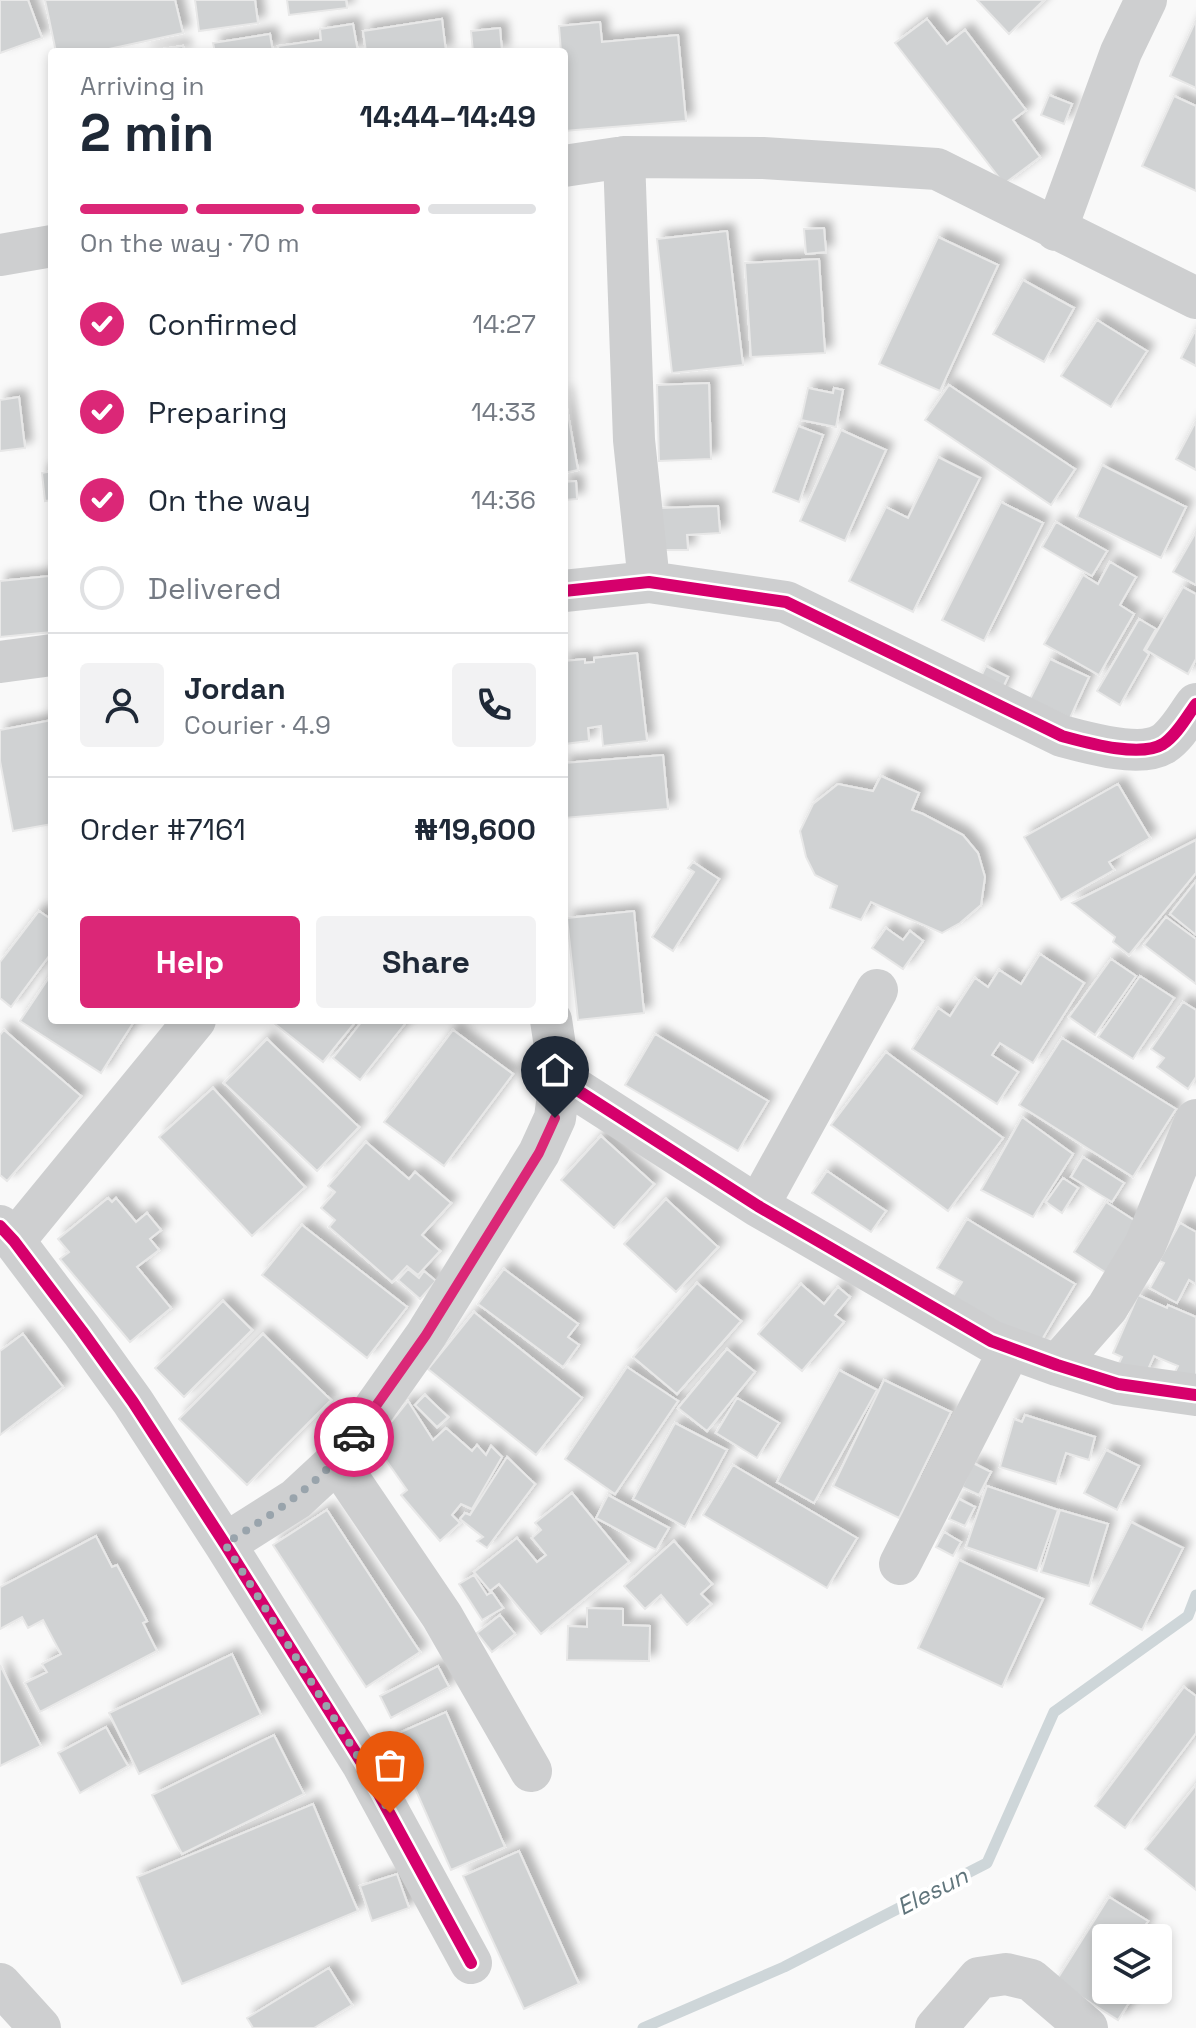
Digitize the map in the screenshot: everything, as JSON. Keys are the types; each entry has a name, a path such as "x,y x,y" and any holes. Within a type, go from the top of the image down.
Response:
{"street":[{"path":"1056,230 1121,52 1146,0"},
{"path":"624,157 634,440 649,582"},
{"path":"568,165 624,157 763,158 937,169 1196,298"},
{"path":"0,255 48,247"},
{"path":"568,591 649,582 786,602 1062,736 1098,745 1133,749 1162,744 1196,704"},
{"path":"0,662 48,656"},
{"path":"758,1206 877,990"},
{"path":"191,1024 7,1234 133,1402 225,1544 362,1763 471,1963"},
{"path":"225,1544 296,1499 337,1461 426,1335 539,1153 555,1118 560,1079 552,1024"},
{"path":"560,1079 758,1206 991,1341 1118,1384 1196,1395"},
{"path":"1057,1365 1107,1308 1145,1245 1196,1120"},
{"path":"900,1564 1010,1349"},
{"path":"337,1461 442,1616 531,1771"},
{"path":"936,2028 979,1978 1006,1974 1031,1980 1087,2028"},
{"path":"0,1984 40,2028"}],"building":[{"path":"0,0 28,0 42,38 0,53"},
{"path":"45,0 175,0 183,33 114,48 55,48"},
{"path":"195,0 255,0 258,23 199,31"},
{"path":"287,0 346,0 347,8 289,15"},
{"path":"977,0 1044,0 1009,34"},
{"path":"442,19 446,48 365,48 363,31"},
{"path":"927,19 947,44 965,30 1026,110 1013,120 1040,157 1004,184 895,43"},
{"path":"1196,20 1196,88 1170,76"},
{"path":"600,22 602,42 678,35 686,121 568,131 568,48 561,48 559,26"},
{"path":"353,24 357,48 278,48 321,40 320,29"},
{"path":"500,28 502,48 473,48 471,31"},
{"path":"270,34 272,48 214,48 213,43"},
{"path":"1049,95 1072,104 1064,124 1041,115"},
{"path":"1174,96 1196,106 1196,191 1142,166"},
{"path":"824,228 826,252 806,254 804,229"},
{"path":"727,231 743,365 672,373 657,239"},
{"path":"938,237 998,265 940,391 879,364"},
{"path":"819,259 825,353 751,357 745,263"},
{"path":"1023,280 1074,308 1044,362 993,334"},
{"path":"1097,320 1147,351 1111,407 1061,376"},
{"path":"1196,332 1196,366 1181,358"},
{"path":"709,383 711,459 659,461 657,385"},
{"path":"949,385 1075,469 1051,505 925,420"},
{"path":"808,388 833,393 834,388 843,390 836,427 801,420"},
{"path":"19,397 25,448 0,451 0,400"},
{"path":"568,414 578,470 568,472"},
{"path":"1196,421 1196,470 1176,459"},
{"path":"798,426 823,435 799,502 773,492"},
{"path":"841,430 886,450 845,541 800,521"},
{"path":"938,457 980,478 913,612 849,581 886,507 908,518"},
{"path":"1102,465 1186,507 1161,558 1077,517"},
{"path":"48,472 48,501 45,501 42,473"},
{"path":"576,481 577,499 568,500 568,482"},
{"path":"1001,502 1043,523 984,641 942,620"},
{"path":"718,506 720,533 687,535 688,550 662,550 660,508"},
{"path":"1056,522 1107,551 1092,576 1042,547"},
{"path":"1196,532 1196,585 1173,572"},
{"path":"1110,562 1136,577 1120,605 1134,614 1099,675 1044,644 1083,575 1098,584"},
{"path":"48,576 48,632 0,637 0,581"},
{"path":"1183,587 1196,594 1196,659 1188,674 1146,650"},
{"path":"1139,619 1156,629 1144,650 1149,654 1120,705 1097,691"},
{"path":"637,653 647,741 603,746 601,726 588,728 589,741 568,744 568,661 585,659 585,663 594,662 594,658"},
{"path":"1050,659 1089,677 1070,718 1030,699"},
{"path":"986,666 1008,677 998,698 976,687"},
{"path":"48,721 48,825 13,831 0,761 0,730"},
{"path":"663,755 668,809 568,818 568,763"},
{"path":"881,776 919,793 912,810 963,835 978,853 985,877 981,905 942,933 871,902 861,920 830,908 837,886 815,875 806,857 800,831 813,804 838,784 873,791"},
{"path":"1118,784 1150,838 1109,862 1114,870 1061,900 1024,837"},
{"path":"1196,840 1196,873 1129,955 1113,942 1115,937 1072,903"},
{"path":"693,862 719,879 673,951 652,937 694,872 688,868"},
{"path":"1196,881 1196,935 1170,914"},
{"path":"39,911 48,917 48,957 11,1007 0,998 0,962"},
{"path":"634,911 644,1013 578,1020 568,918"},
{"path":"1166,917 1196,939 1196,984 1144,945"},
{"path":"886,928 903,940 910,931 923,941 903,969 872,948"},
{"path":"1040,954 1084,983 1033,1063 1000,1043 992,1055 1018,1072 997,1104 912,1049 938,1008 950,1016 975,978 988,987 999,970 1021,984"},
{"path":"1111,959 1136,976 1095,1035 1069,1017"},
{"path":"1140,976 1174,998 1133,1059 1098,1037"},
{"path":"48,979 48,1024 132,1024 101,1073 20,1021"},
{"path":"1183,1002 1196,1010 1196,1077 1188,1089 1157,1067 1164,1058 1151,1049"},
{"path":"275,1024 354,1024 323,1062"},
{"path":"360,1024 405,1024 360,1080 333,1058"},
{"path":"4,1030 81,1096 7,1181 0,1175 0,1035"},
{"path":"453,1030 513,1074 444,1166 384,1122"},
{"path":"655,1034 768,1101 738,1151 625,1085"},
{"path":"1062,1038 1176,1109 1133,1177 1019,1105"},
{"path":"267,1039 359,1127 317,1171 224,1083"},
{"path":"886,1052 1003,1138 948,1211 831,1125"},
{"path":"213,1088 305,1187 252,1236 159,1137"},
{"path":"1022,1117 1073,1154 1033,1217 981,1190"},
{"path":"601,1136 654,1184 614,1228 561,1180"},
{"path":"366,1142 409,1179 415,1172 451,1203 422,1235 440,1251 418,1275 407,1266 392,1282 329,1227 335,1220 321,1208 335,1192 328,1186"},
{"path":"1083,1157 1124,1183 1112,1202 1071,1177"},
{"path":"827,1171 886,1211 871,1232 812,1193"},
{"path":"1063,1178 1078,1188 1062,1213 1046,1202"},
{"path":"108,1198 112,1202 116,1198 136,1222 147,1213 161,1230 150,1239 159,1250 137,1267 171,1308 130,1342 60,1259 69,1252 58,1239"},
{"path":"666,1199 718,1247 676,1292 624,1244"},
{"path":"1106,1202 1140,1224 1108,1274 1074,1252"},
{"path":"967,1219 1075,1284 1037,1348 952,1298 962,1282 937,1268"},
{"path":"1180,1223 1196,1232 1196,1284 1189,1280 1177,1303 1150,1288 1164,1263 1159,1261"},
{"path":"302,1225 407,1307 367,1358 262,1275"},
{"path":"408,1269 419,1278 424,1271 436,1281 420,1299 398,1280"},
{"path":"504,1269 578,1324 568,1337 579,1345 563,1367 478,1304"},
{"path":"697,1283 741,1321 677,1394 633,1357"},
{"path":"801,1284 824,1304 838,1287 850,1297 835,1315 844,1322 802,1371 758,1334"},
{"path":"1138,1295 1196,1317 1196,1383 1174,1374 1178,1366 1154,1356 1145,1376 1118,1365 1122,1357 1113,1353"},
{"path":"223,1301 252,1330 184,1397 155,1368"},
{"path":"474,1312 582,1398 536,1455 428,1369"},
{"path":"23,1334 63,1387 0,1435 0,1351"},
{"path":"263,1334 331,1400 247,1485 179,1419"},
{"path":"727,1349 755,1372 707,1431 678,1408"},
{"path":"627,1367 678,1401 615,1494 565,1459"},
{"path":"839,1370 877,1390 814,1503 777,1482"},
{"path":"884,1380 951,1412 899,1518 833,1486"},
{"path":"425,1395 448,1417 437,1427 415,1405"},
{"path":"737,1398 779,1423 757,1458 716,1433"},
{"path":"408,1401 433,1440 446,1428 472,1451 477,1445 486,1455 491,1446 502,1457 472,1509 461,1504 452,1515 460,1523 440,1541 401,1495 407,1490 374,1443"},
{"path":"1025,1415 1095,1437 1089,1460 1066,1453 1056,1484 1000,1467 1014,1419 1022,1422"},
{"path":"675,1423 727,1450 685,1527 633,1499"},
{"path":"1106,1450 1139,1466 1117,1510 1084,1493"},
{"path":"507,1457 535,1484 487,1548 477,1541 483,1537 460,1519 465,1513 470,1515"},
{"path":"973,1463 991,1472 979,1495 962,1487"},
{"path":"733,1465 857,1538 827,1588 703,1515"},
{"path":"987,1486 1058,1510 1037,1571 966,1547"},
{"path":"572,1493 629,1562 541,1634 499,1584 490,1591 474,1572 517,1538 537,1562 546,1555 532,1538 541,1530 535,1523"},
{"path":"608,1495 669,1528 656,1550 596,1518"},
{"path":"959,1499 975,1507 965,1526 949,1519"},
{"path":"327,1510 420,1652 366,1687 273,1545"},
{"path":"1060,1510 1108,1524 1089,1586 1041,1572"},
{"path":"1131,1522 1183,1548 1142,1630 1090,1604"},
{"path":"944,1532 961,1542 953,1556 936,1547"},
{"path":"96,1536 112,1567 117,1565 147,1621 143,1623 157,1651 40,1712 25,1683 47,1672 42,1664 61,1654 43,1620 28,1628 22,1617 0,1629 0,1587"},
{"path":"674,1541 712,1584 701,1594 711,1604 687,1625 661,1595 645,1609 624,1586"},
{"path":"959,1560 1043,1599 1002,1687 918,1648"},
{"path":"474,1575 487,1595 492,1592 503,1608 482,1620 459,1584"},
{"path":"587,1608 623,1609 623,1625 650,1626 649,1661 567,1660 568,1626 587,1627"},
{"path":"500,1615 515,1634 492,1652 477,1633"},
{"path":"232,1654 261,1715 139,1774 109,1713"},
{"path":"0,1665 41,1746 0,1766"},
{"path":"438,1666 449,1687 391,1718 380,1696"},
{"path":"1184,1687 1196,1696 1196,1733 1125,1828 1095,1806"},
{"path":"446,1712 505,1847 451,1870 392,1736"},
{"path":"106,1727 128,1766 80,1793 58,1753"},
{"path":"274,1735 304,1794 182,1854 152,1795"},
{"path":"1196,1785 1196,1890 1145,1849"},
{"path":"313,1804 358,1911 182,1984 137,1877"},
{"path":"519,1851 579,1984 524,2009 463,1876"},
{"path":"397,1874 409,1908 372,1921 360,1886"},
{"path":"1109,1897 1148,1921 1146,1924 1092,1924 1092,2004 1056,1981"},
{"path":"329,1968 352,2005 314,2028 253,2028 247,2018"},
{"path":"1093,2004 1128,2004 1118,2020"}],"waterway":[{"name":"Elesun","path":"643,2028 784,1967 987,1863 1054,1712 1188,1616 1196,1595"}],"cycle path":[{"path":"568,591 649,582 786,602 1062,736 1114,748 1141,750 1163,744 1177,731 1196,704"},
{"path":"560,1079 758,1206 991,1341 1118,1384 1196,1395"},
{"path":"0,1226 133,1402 225,1544 362,1763 471,1963"}],"way so far":[{"path":"354,1437 337,1461 296,1499 225,1544 390,1813"}],"route":[{"path":"354,1437 426,1335 539,1153 555,1118"}]}
